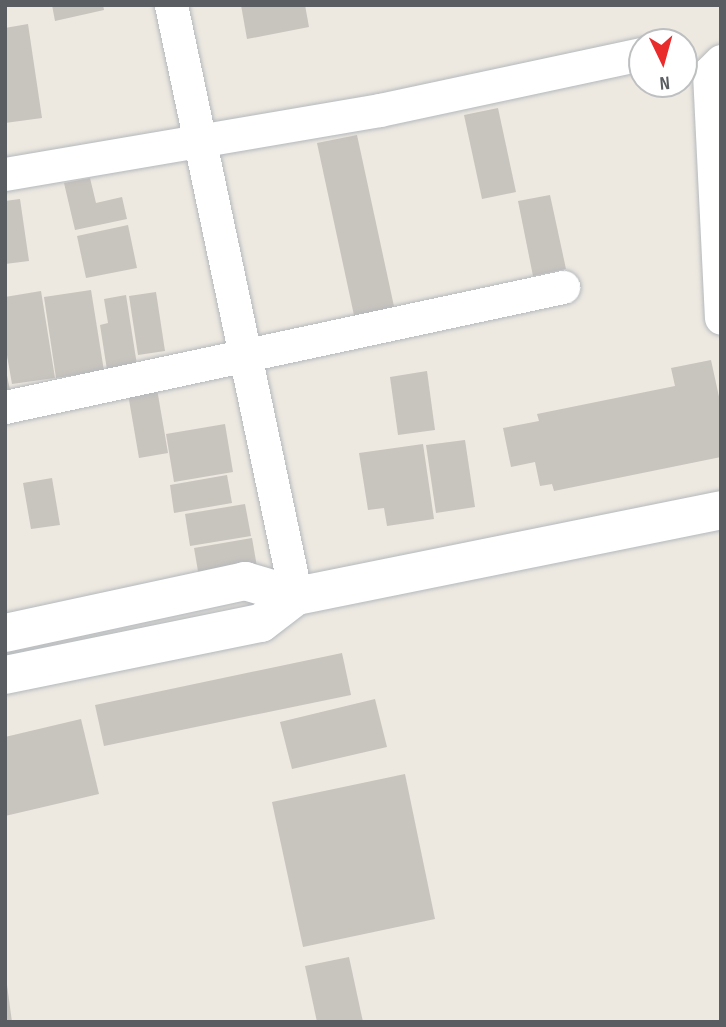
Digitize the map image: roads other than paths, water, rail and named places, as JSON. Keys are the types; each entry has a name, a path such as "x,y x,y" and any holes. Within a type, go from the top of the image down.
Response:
{"main road":[{"path":"5,675 261,623 296,596 721,510"},
{"path":"5,633 245,581 296,596"}],"street":[{"path":"171,5 296,596"},
{"path":"5,174 380,110 628,57"},
{"path":"704,64 721,318"},
{"path":"5,407 563,287"}]}
